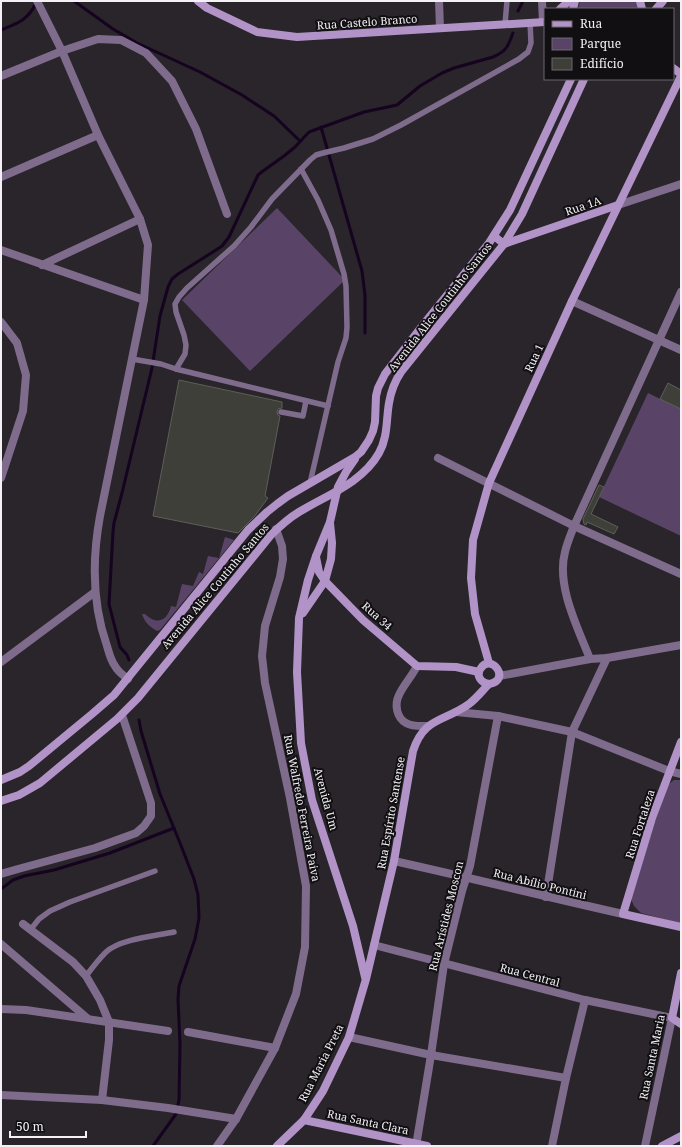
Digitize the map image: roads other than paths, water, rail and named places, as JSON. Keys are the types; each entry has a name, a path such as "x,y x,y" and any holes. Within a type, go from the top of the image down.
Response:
{"street":[{"path":"37,1 62,51 98,136 140,219 148,245 144,300 96,534 94,570 95,592 101,628 114,666 128,679"},
{"name":"Rua Castelo Branco","path":"198,1 207,8 257,32 297,37 544,22"},
{"path":"439,1 440,28"},
{"path":"542,1 544,22"},
{"path":"1,76 62,51 98,39 121,40 146,53 172,82 189,115 196,129 227,214"},
{"name":"Rua 1","path":"489,663 475,614 471,578 473,540 489,483 572,301 681,75"},
{"name":"Avenida Alice Coutinho Santos","path":"1,780 20,772 38,760 114,695 248,530 262,516 288,496 361,452 369,440 372,431 376,396 385,374 494,236 510,210 571,80"},
{"name":"Avenida Alice Coutinho Santos","path":"1,801 19,795 40,783 122,715 138,698 263,543 276,529 298,513 337,491 353,480 374,460 385,439 391,395 393,387 401,372 504,244 522,214 584,80"},
{"path":"1,177 98,136"},
{"name":"Rua 1A","path":"504,244 681,184"},
{"path":"42,264 140,219"},
{"path":"494,236 504,244"},
{"path":"1,250 144,300"},
{"path":"590,659 568,604 563,578 564,553 574,526 681,292"},
{"path":"572,301 681,350"},
{"path":"1,322 17,343 26,375 23,411 1,478"},
{"name":"Avenida Um","path":"361,452 346,472 337,491 330,522 308,580 300,618 297,672 301,743 312,800 353,926 366,979"},
{"path":"438,458 574,526 681,574"},
{"name":"Avenida Um","path":"300,618 325,581 331,559 332,543 330,522"},
{"name":"Rua Walfredo Ferreira Paiva","path":"217,1146 236,1119 275,1048 296,994 305,947 306,886 290,798 265,683 262,656 265,626 280,577 283,559 282,546 276,529"},
{"name":"Rua 34","path":"316,556 317,566 325,581 363,620 417,666"},
{"path":"1,662 95,592"},
{"path":"499,676 590,659 607,658 681,645"},
{"path":"546,897 572,732 607,658"},
{"path":"489,663 494,664 499,672 499,676 494,684 484,683 479,676 481,667 484,664 489,663"},
{"path":"428,726 407,724 400,717 396,709 396,701 417,666 456,667 479,672"},
{"name":"Rua Espírito Santense","path":"366,979 394,861 413,751 416,742 428,726 472,702 489,684"},
{"path":"456,712 498,716 572,732 669,772 681,774"},
{"path":"1,874 95,848 136,834 144,826 151,816 151,803 122,715"},
{"name":"Rua Arístides Moscon","path":"416,1145 444,964 462,891 470,866 498,716"},
{"name":"Rua Fortaleza","path":"623,914 652,818 681,742"},
{"name":"Rua Abílio Pontini","path":"394,861 681,927"},
{"path":"23,924 72,962 86,976 100,1000 109,1022 109,1040 102,1100"},
{"path":"1,944 86,1018"},
{"name":"Rua Central","path":"374,945 585,1000 672,1018 681,1024"},
{"name":"Rua Santa Maria","path":"645,1146 681,973"},
{"name":"Rua Maria Preta","path":"277,1146 304,1120 323,1091 349,1037 366,979"},
{"path":"552,1146 566,1078 585,1000"},
{"path":"1,1009 26,1010 168,1030"},
{"path":"188,1032 275,1048"},
{"path":"349,1037 431,1055 566,1078"},
{"path":"1,1095 102,1100 168,1108 236,1119"},
{"name":"Rua Santa Clara","path":"304,1120 416,1145 427,1146"},
{"path":"662,1146 681,1136"}],"lane":[{"path":"505,24 507,1"},
{"path":"176,370 185,354 186,345 176,312 175,304 179,297 234,246 251,227 272,199 310,160 319,154 373,139 442,103 519,59 528,52 531,43 530,22"},
{"path":"301,169 318,200 331,230 344,274 348,326 346,338 338,362 310,483"},
{"path":"132,359 161,364 176,370 328,406"},
{"path":"281,412 303,416 306,401"},
{"path":"31,929 39,919 50,911 70,902 155,871"},
{"path":"86,976 106,952 114,946 174,932"}],"waterway":[{"path":"74,1 113,29 137,43 200,72 242,95 274,116 300,141"},
{"path":"518,11 523,1"},
{"path":"1,30 26,17 36,3"},
{"path":"129,660 127,655 120,647 109,604 114,523 152,368 160,316 168,287 172,279 222,246 229,237 258,175 295,147 309,132 364,112 397,105 420,86 442,73 493,57 501,53 508,45 513,33"},
{"path":"321,127 362,271 365,295 365,333"},
{"path":"139,720 160,794 194,879 198,895 199,918 195,939 179,986 179,1100 176,1114 153,1146"},
{"path":"1,889 13,880 24,876 54,870 110,853 174,828"}]}
